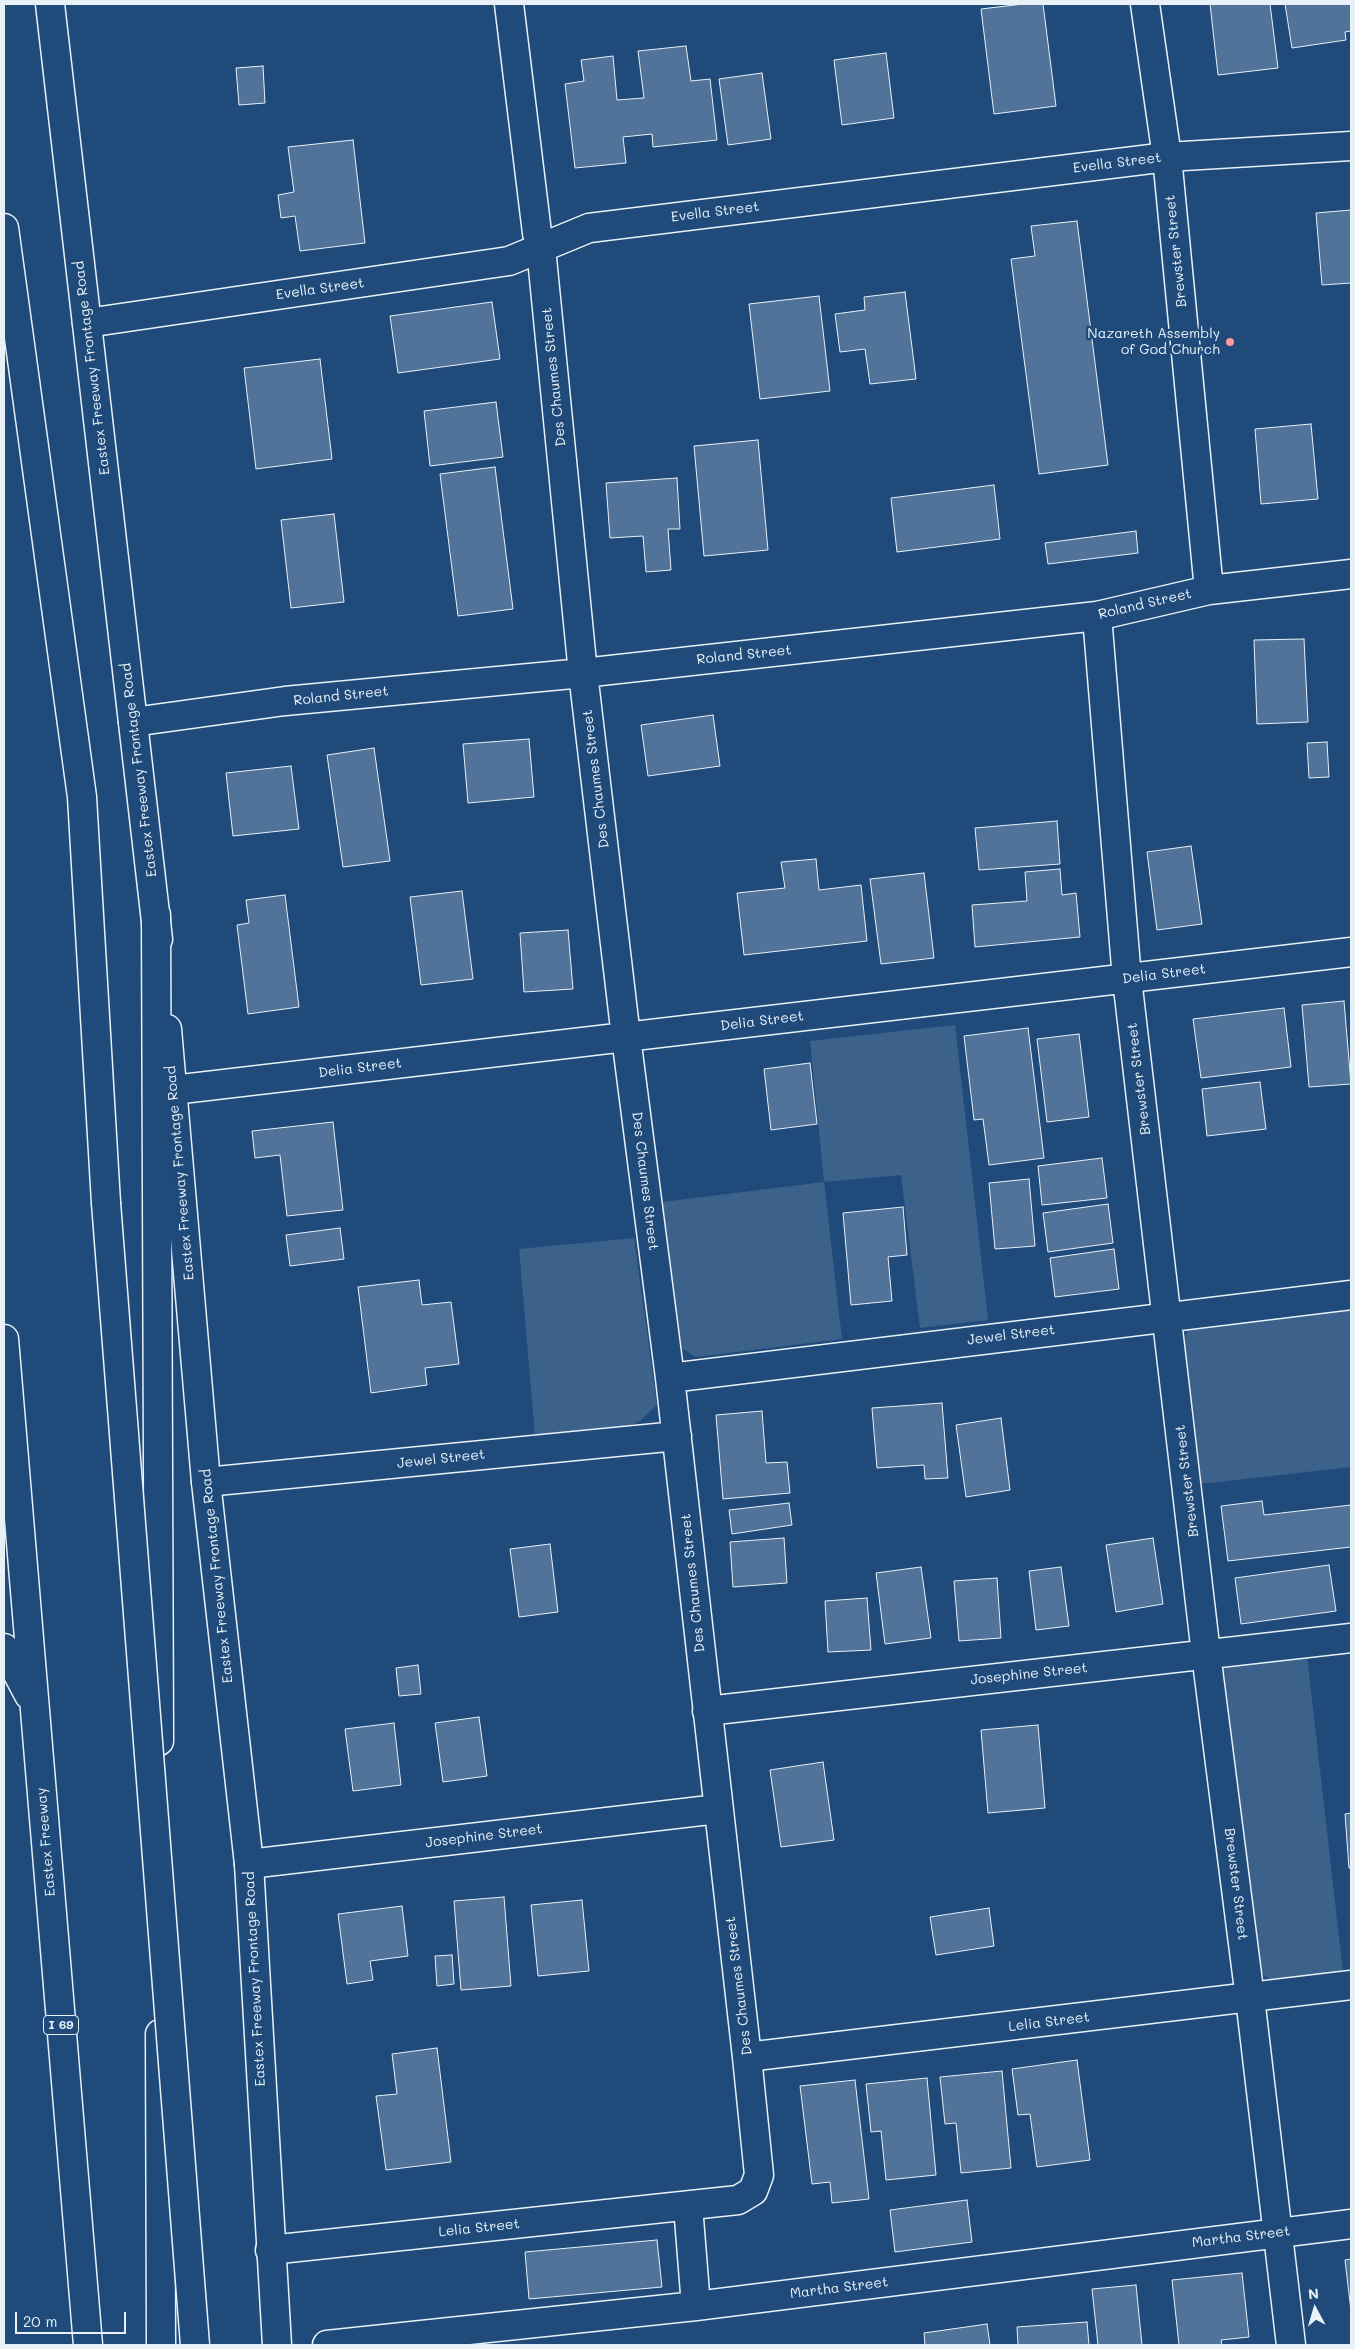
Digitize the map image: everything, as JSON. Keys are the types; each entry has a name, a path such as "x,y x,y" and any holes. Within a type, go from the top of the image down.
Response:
{"main road":[{"name":"Eastex Freeway Frontage Road","path":"50,4 156,915 173,1090 206,1482 249,1864 277,2345"},
{"name":"Des Chaumes Street","path":"509,4 537,233 541,248 584,673 626,1037 677,1436 759,2175 753,2191 738,2200 688,2206"},
{"name":"Brewster Street","path":"1145,4 1167,157 1209,590"},
{"name":"Evella Street","path":"87,323 509,261 589,228 1167,157 1351,146"},
{"path":"4,228 82,797 106,1203 195,2345"},
{"name":"Roland Street","path":"134,722 285,702 584,673 1097,616 1209,590 1351,574"},
{"name":"Brewster Street","path":"1097,616 1127,979 1168,1316 1206,1654 1250,1998 1291,2345"},
{"path":"156,915 161,2345"},
{"name":"Delia Street","path":"173,1090 1351,952"},
{"name":"Jewel Street","path":"670,1378 1351,1295"},
{"name":"Eastex Freeway","path":"4,1339 88,2345"},
{"name":"Jewel Street","path":"206,1482 677,1436"},
{"name":"Josephine Street","path":"707,1711 1351,1638"},
{"path":"4,1648 34,1705"},
{"name":"Josephine Street","path":"249,1864 718,1809"},
{"name":"Lelia Street","path":"747,2058 1351,1985"},
{"path":"688,2206 696,2306"},
{"name":"Lelia Street","path":"270,2250 688,2206"},
{"name":"Martha Street","path":"327,2345 696,2306 1351,2224"}],"shaded area":[{"path":"955,1025 988,1320 920,1328 901,1175 824,1182 810,1041"},
{"path":"824,1182 842,1339 696,1357 678,1346 662,1202"},
{"path":"634,1238 657,1405 641,1420 630,1426 535,1436 519,1249"},
{"path":"1351,1309 1351,1467 1200,1484 1184,1338 1189,1329 1201,1325"},
{"path":"1307,1655 1343,1972 1273,1982 1262,1973 1221,1668 1234,1662"}],"building":[{"path":"1023,4 1043,4 1056,106 994,114 981,9"},
{"path":"1210,4 1270,4 1278,68 1218,75"},
{"path":"1285,4 1351,4 1351,31 1345,32 1346,40 1292,48"},
{"path":"686,46 691,81 710,79 717,140 653,147 652,134 623,137 626,163 575,168 565,84 584,81 581,60 613,56 617,100 644,98 638,51"},
{"path":"886,53 894,118 842,125 834,60"},
{"path":"263,66 265,103 239,105 236,68"},
{"path":"762,73 771,139 728,145 719,79"},
{"path":"353,140 365,243 300,251 295,216 281,218 278,195 294,192 288,147"},
{"path":"1351,210 1351,283 1322,285 1316,213"},
{"path":"1077,221 1108,465 1039,474 1011,259 1035,256 1031,226"},
{"path":"905,292 916,379 870,384 865,349 840,352 835,314 865,310 864,297"},
{"path":"819,296 830,391 760,399 749,304"},
{"path":"492,302 500,359 398,373 390,316"},
{"path":"320,359 332,459 256,469 244,368"},
{"path":"496,402 503,457 430,466 424,411"},
{"path":"1311,424 1318,499 1261,504 1255,429"},
{"path":"758,440 768,550 704,556 694,446"},
{"path":"495,467 513,609 458,616 440,474"},
{"path":"677,478 680,529 668,529 671,570 646,572 643,536 610,538 606,483"},
{"path":"994,485 1000,539 897,552 891,498"},
{"path":"334,514 344,602 291,608 281,520"},
{"path":"1136,531 1138,553 1048,564 1045,543"},
{"path":"1304,639 1308,722 1257,724 1254,640"},
{"path":"713,715 720,766 648,776 641,725"},
{"path":"529,739 534,797 468,803 463,744"},
{"path":"1327,742 1329,777 1309,778 1307,743"},
{"path":"374,748 390,861 343,867 327,755"},
{"path":"291,766 299,829 233,836 226,773"},
{"path":"1057,821 1060,864 979,870 975,828"},
{"path":"1191,846 1202,924 1157,930 1147,852"},
{"path":"816,859 819,890 861,885 867,941 744,955 737,893 785,888 781,862"},
{"path":"1060,869 1062,895 1076,893 1080,937 975,947 972,905 1027,901 1025,872"},
{"path":"924,873 934,958 881,964 870,879"},
{"path":"462,891 473,979 421,985 410,897"},
{"path":"285,895 299,1007 248,1014 237,925 249,923 246,900"},
{"path":"568,930 573,989 524,992 520,933"},
{"path":"1344,1001 1351,1084 1309,1087 1302,1005"},
{"path":"1284,1008 1291,1067 1201,1078 1193,1019"},
{"path":"1028,1028 1044,1158 989,1165 983,1119 974,1120 964,1036"},
{"path":"1079,1034 1089,1117 1047,1122 1037,1039"},
{"path":"810,1063 817,1124 771,1130 764,1069"},
{"path":"1260,1082 1266,1129 1207,1136 1202,1089"},
{"path":"333,1122 343,1210 287,1216 280,1155 255,1158 252,1131"},
{"path":"1102,1158 1107,1198 1042,1205 1038,1166"},
{"path":"1029,1179 1035,1246 995,1249 989,1183"},
{"path":"1108,1204 1113,1243 1048,1252 1043,1213"},
{"path":"903,1207 907,1255 888,1257 892,1301 851,1305 843,1213"},
{"path":"340,1228 344,1259 290,1266 286,1235"},
{"path":"1114,1249 1119,1289 1055,1297 1050,1258"},
{"path":"419,1280 422,1305 451,1302 459,1364 425,1368 427,1385 371,1393 358,1287"},
{"path":"942,1403 948,1478 925,1479 924,1465 877,1468 872,1408"},
{"path":"762,1411 766,1463 787,1462 790,1493 723,1499 716,1415"},
{"path":"1001,1418 1010,1490 966,1497 956,1425"},
{"path":"1262,1501 1264,1515 1351,1505 1351,1547 1228,1561 1221,1506"},
{"path":"789,1503 792,1525 732,1534 729,1510"},
{"path":"784,1538 787,1583 733,1587 730,1542"},
{"path":"1153,1538 1163,1604 1116,1612 1106,1545"},
{"path":"550,1544 558,1612 519,1617 510,1549"},
{"path":"1329,1565 1336,1611 1241,1624 1235,1578"},
{"path":"921,1567 931,1638 885,1644 876,1573"},
{"path":"1061,1567 1069,1626 1036,1630 1029,1571"},
{"path":"997,1578 1001,1638 959,1641 954,1581"},
{"path":"867,1598 871,1650 828,1652 825,1601"},
{"path":"418,1665 421,1694 399,1696 396,1668"},
{"path":"479,1717 487,1776 443,1782 435,1723"},
{"path":"394,1723 401,1785 353,1791 345,1729"},
{"path":"1038,1725 1045,1808 988,1813 981,1730"},
{"path":"823,1762 834,1840 781,1847 770,1770"},
{"path":"1351,1813 1351,1868 1349,1868 1345,1814"},
{"path":"504,1897 511,1986 461,1990 454,1901"},
{"path":"582,1900 589,1971 538,1976 531,1905"},
{"path":"402,1906 408,1956 370,1961 373,1980 347,1984 338,1914"},
{"path":"989,1908 994,1946 936,1955 930,1917"},
{"path":"452,1955 454,1984 437,1986 435,1956"},
{"path":"437,2048 451,2162 386,2170 376,2096 397,2094 392,2054"},
{"path":"1077,2060 1090,2160 1037,2167 1030,2114 1018,2115 1012,2069"},
{"path":"1002,2071 1011,2168 961,2173 956,2123 945,2124 940,2077"},
{"path":"927,2078 936,2175 886,2180 881,2131 871,2132 866,2084"},
{"path":"855,2080 869,2199 832,2203 830,2182 812,2184 800,2086"},
{"path":"967,2200 972,2242 895,2252 890,2210"},
{"path":"657,2240 662,2287 529,2299 525,2252"},
{"path":"1351,2259 1351,2311 1345,2260"},
{"path":"1242,2273 1249,2337 1221,2340 1222,2345 1179,2345 1172,2280"},
{"path":"1136,2285 1142,2345 1098,2345 1092,2289"},
{"path":"1087,2322 1089,2345 1018,2345 1017,2327"},
{"path":"987,2324 990,2345 925,2345 924,2333"}],"place":[{"name":"Nazareth Assembly of God Church","path":"1230,342"}]}
